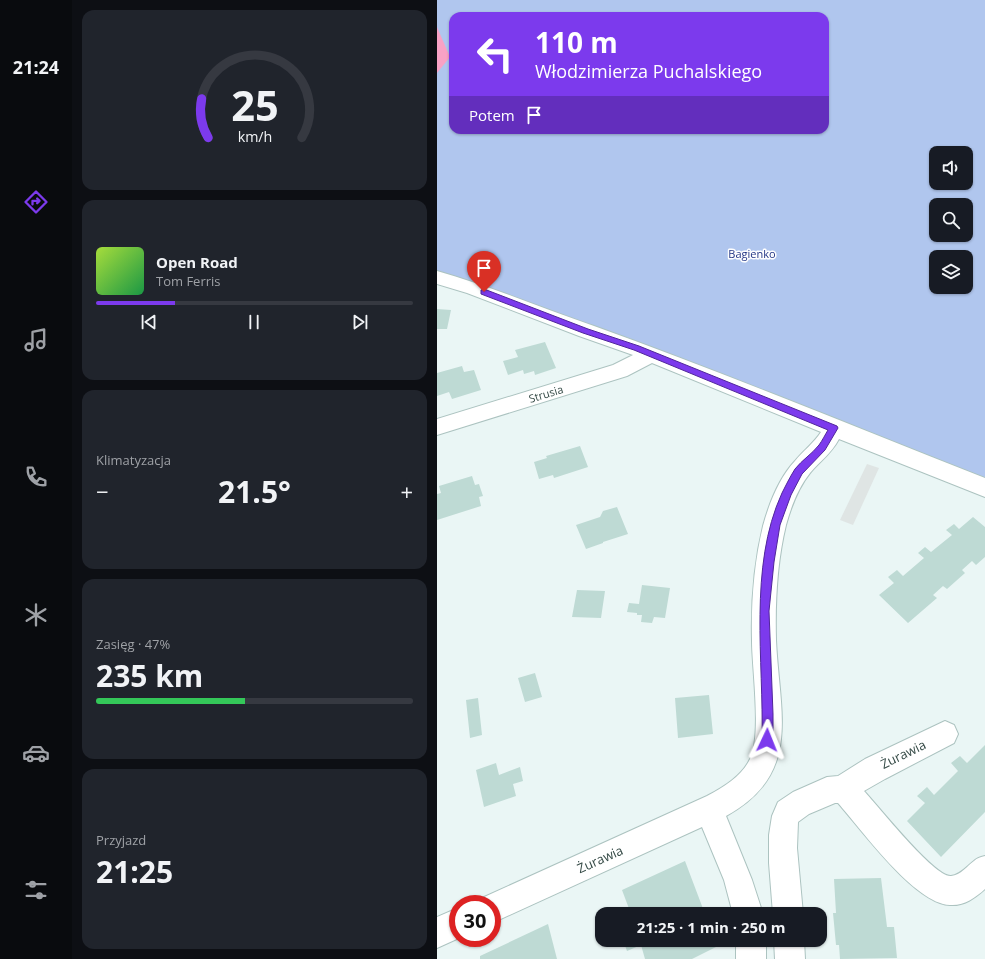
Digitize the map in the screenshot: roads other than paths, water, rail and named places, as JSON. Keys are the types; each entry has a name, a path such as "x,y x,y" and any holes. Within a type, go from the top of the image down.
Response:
{"street":[{"path":"437,277 480,290 585,331 652,354 985,488"},
{"name":"Strusia","path":"437,427 620,371 652,354"},
{"name":"Żurawia","path":"501,904 709,810 735,795 747,785 757,772 764,760 768,732 764,611 773,533 780,510 792,482 807,462 822,447 834,428"},
{"name":"Żurawia","path":"787,907 783,831 786,817 789,812 800,804 829,790 842,789 875,769 945,734"},
{"path":"842,789 856,802 918,872 933,885 949,891 963,889 985,870"},
{"path":"709,810 738,880 746,907"},
{"path":"437,933 449,927"},
{"path":"751,947 751,959"},
{"path":"789,947 790,959"}],"park label":[{"name":"Bagienko","path":"752,254"}]}
